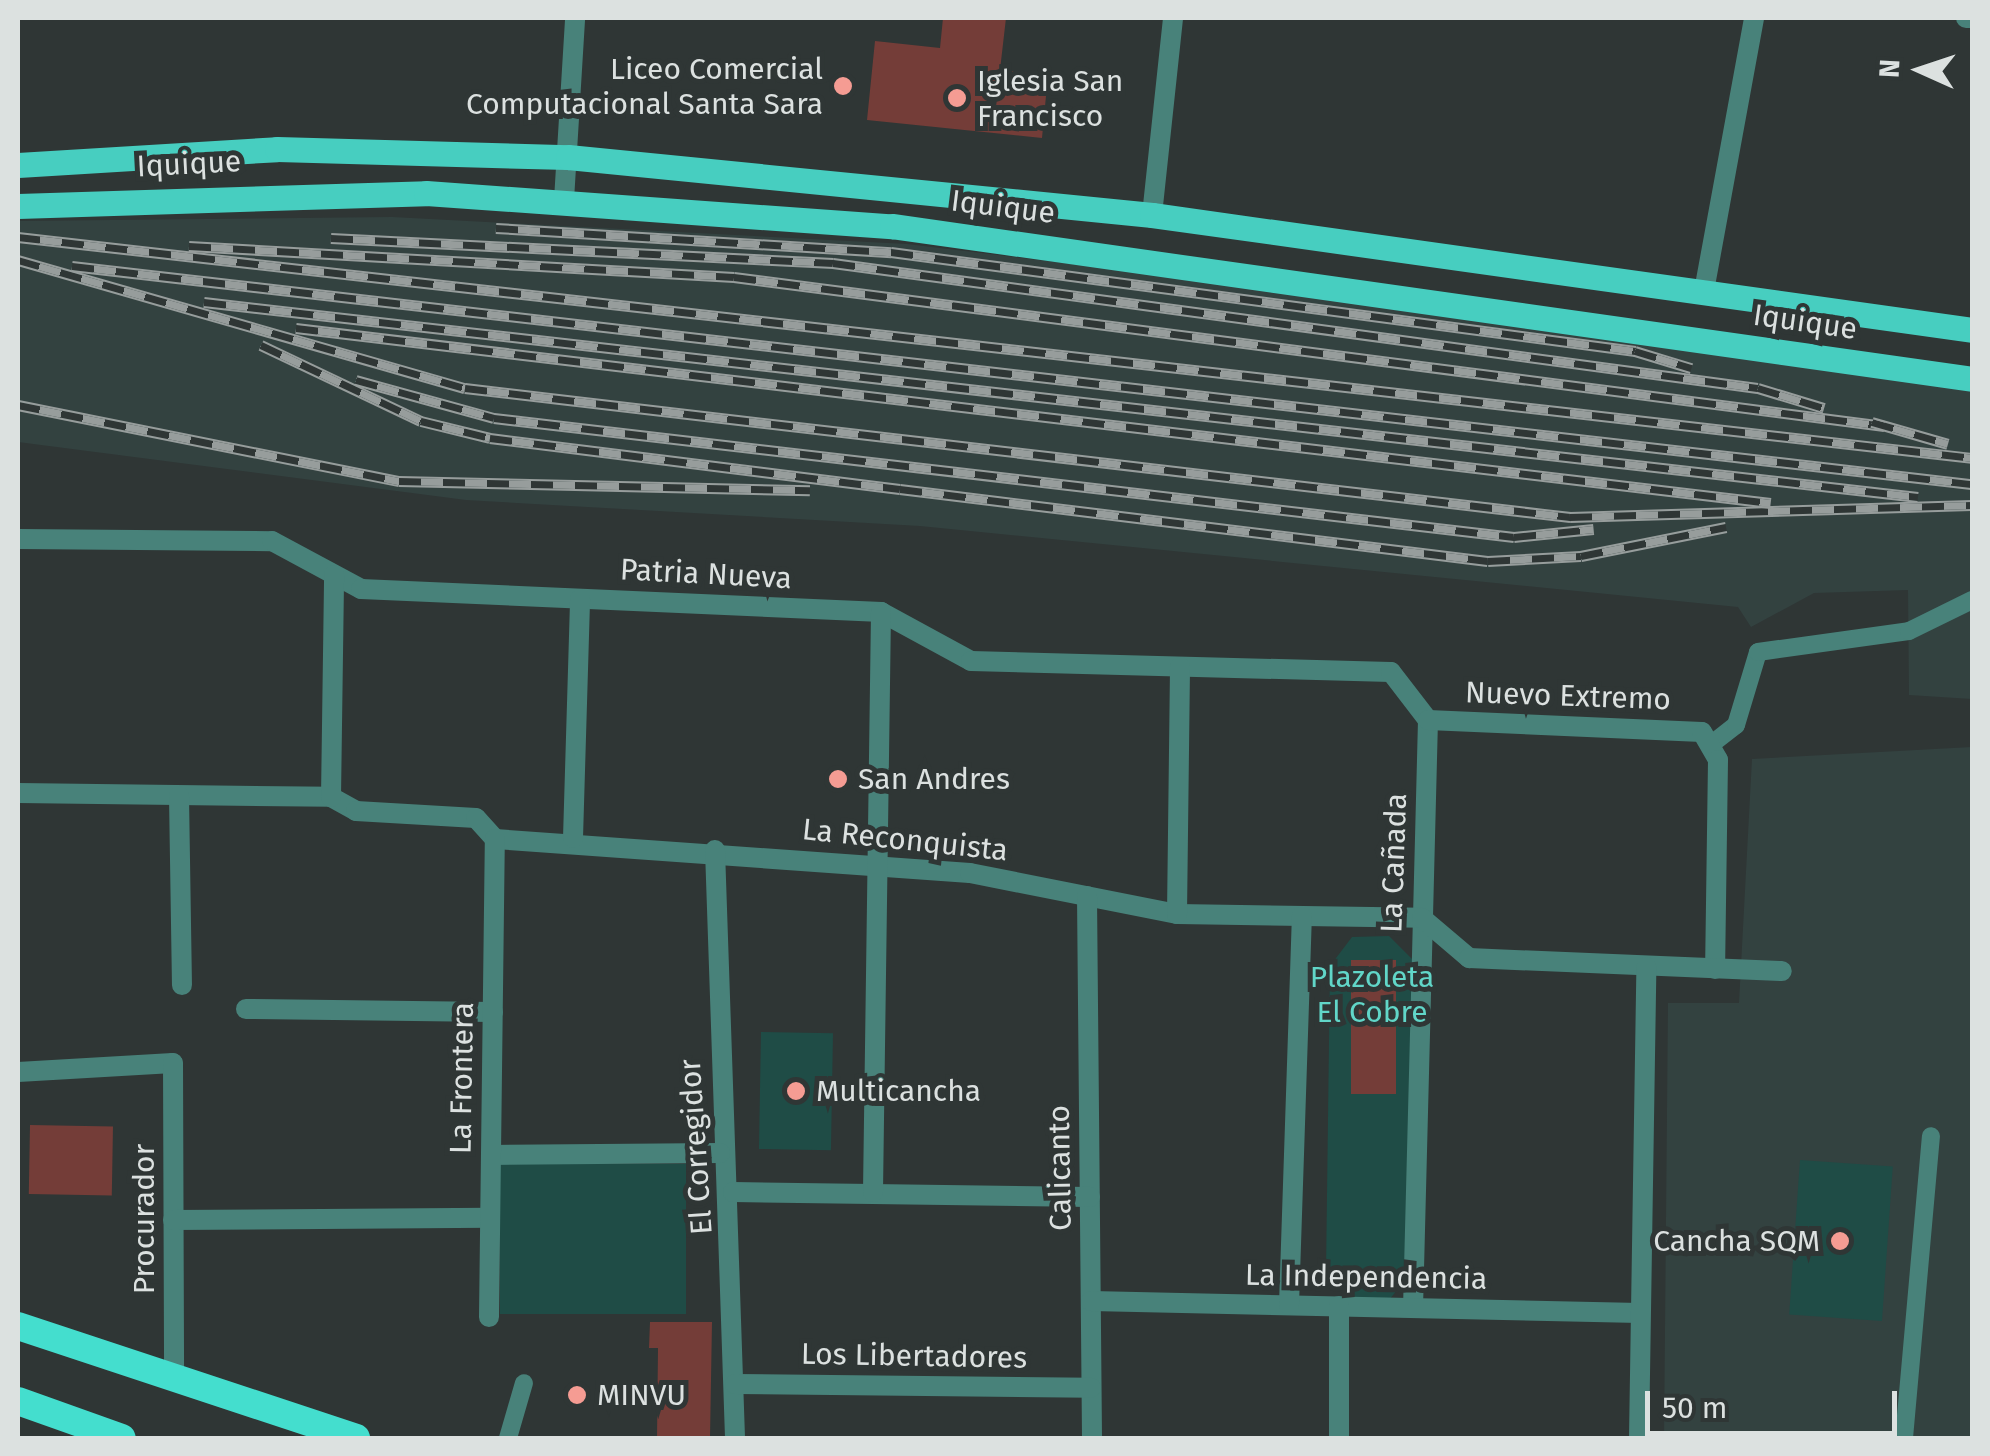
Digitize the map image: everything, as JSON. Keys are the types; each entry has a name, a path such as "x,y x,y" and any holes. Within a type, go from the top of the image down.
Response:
{"highway":[{"path":"18,1326 174,1374 356,1438"},
{"path":"18,1401 122,1438"}],"main road":[{"name":"Iquique","path":"18,166 368,148 568,157 1152,215 1972,330"},
{"name":"Iquique","path":"18,206 280,192 564,200 1142,256 1972,379"}],"street":[{"path":"564,200 575,18"},
{"path":"1152,215 1173,18"},
{"path":"1704,291 1754,18"},
{"name":"Patria Nueva","path":"18,538 272,541 361,589 881,612 971,662 1391,672 1428,720"},
{"path":"331,797 334,575"},
{"path":"574,838 580,598"},
{"path":"873,1192 874,868 881,612"},
{"path":"1176,914 1180,667"},
{"name":"Nuevo Extremo","path":"1428,720 1702,732 1713,743"},
{"name":"La Cañada","path":"1413,1308 1428,720"},
{"path":"1713,743 1714,970"},
{"path":"18,793 331,797 356,812 476,818 496,840"},
{"path":"180,796 182,985"},
{"name":"La Reconquista","path":"496,840 574,838 615,849 715,850 874,868 970,873 1176,914 1422,918"},
{"name":"La Frontera","path":"489,1317 496,840"},
{"name":"El Corregidor","path":"715,850 720,1153 733,1192 735,1438"},
{"name":"Calicanto","path":"1087,896 1092,1438"},
{"path":"1290,1305 1302,916"},
{"path":"1422,918 1468,958 1782,971"},
{"path":"1638,1438 1646,967"},
{"path":"246,1009 492,1012"},
{"name":"Procurador","path":"18,1072 173,1063 174,1374"},
{"path":"491,1155 720,1153"},
{"path":"733,1192 1090,1197"},
{"path":"174,1220 490,1218"},
{"name":"La Independencia","path":"1091,1301 1640,1313"},
{"path":"1338,1438 1339,1306"},
{"name":"Los Libertadores","path":"736,1384 1091,1388"}],"lane":[{"path":"1713,743 1736,725 1758,652 1909,631 1972,600"},
{"path":"1904,1438 1930,1136"},
{"path":"508,1438 524,1383"}],"shaded area":[{"path":"392,217 907,244 1395,303 1972,390 1972,699 1909,695 1908,590 1814,593 1751,627 1738,607 920,526 466,500 18,442 18,221"},
{"path":"1972,747 1972,1438 1664,1438 1668,1003 1739,1003 1752,759"}],"green space":[{"name":"Plazoleta El Cobre","path":"1389,936 1415,962 1411,1273 1389,1300 1350,1299 1326,1271 1330,966 1352,937"},
{"name":"Multicancha","path":"761,1032 833,1033 831,1150 759,1149"},
{"name":"Cancha SQM","path":"1800,1160 1893,1166 1882,1321 1789,1315"},
{"path":"500,1164 686,1164 686,1314 500,1314"}],"building":[{"name":"Iglesia San Francisco","path":"943,18 1006,18 1000,70 1048,75 1042,138 867,120 875,41 940,48"},
{"path":"1351,960 1396,960 1396,1094 1351,1094"},
{"path":"30,1125 113,1126 112,1195 29,1194"},
{"path":"650,1322 712,1322 710,1438 657,1438 658,1348 649,1348"}],"railway":[{"path":"496,228 891,252 1635,351 1691,368"},
{"path":"18,237 1972,458"},
{"path":"331,238 833,263 1758,388 1824,408"},
{"path":"189,246 734,277 1884,426"},
{"path":"18,260 465,388 1570,517 1972,505"},
{"path":"72,266 1972,484"},
{"path":"204,302 1918,497"},
{"path":"296,328 1771,503"},
{"path":"261,345 421,421 490,438 900,489 1488,561 1581,556 1726,527"},
{"path":"356,380 494,418 1514,537 1594,529"},
{"path":"18,405 399,481 810,490"},
{"path":"1872,422 1948,444"}],"place":[{"name":"Liceo Comercial Computacional Santa Sara","path":"843,86"},
{"name":"Iglesia San Francisco","path":"957,98"},
{"name":"San Andres","path":"838,779"},
{"name":"Multicancha","path":"796,1091"},
{"name":"Cancha SQM","path":"1840,1241"},
{"name":"MINVU","path":"577,1395"}]}
